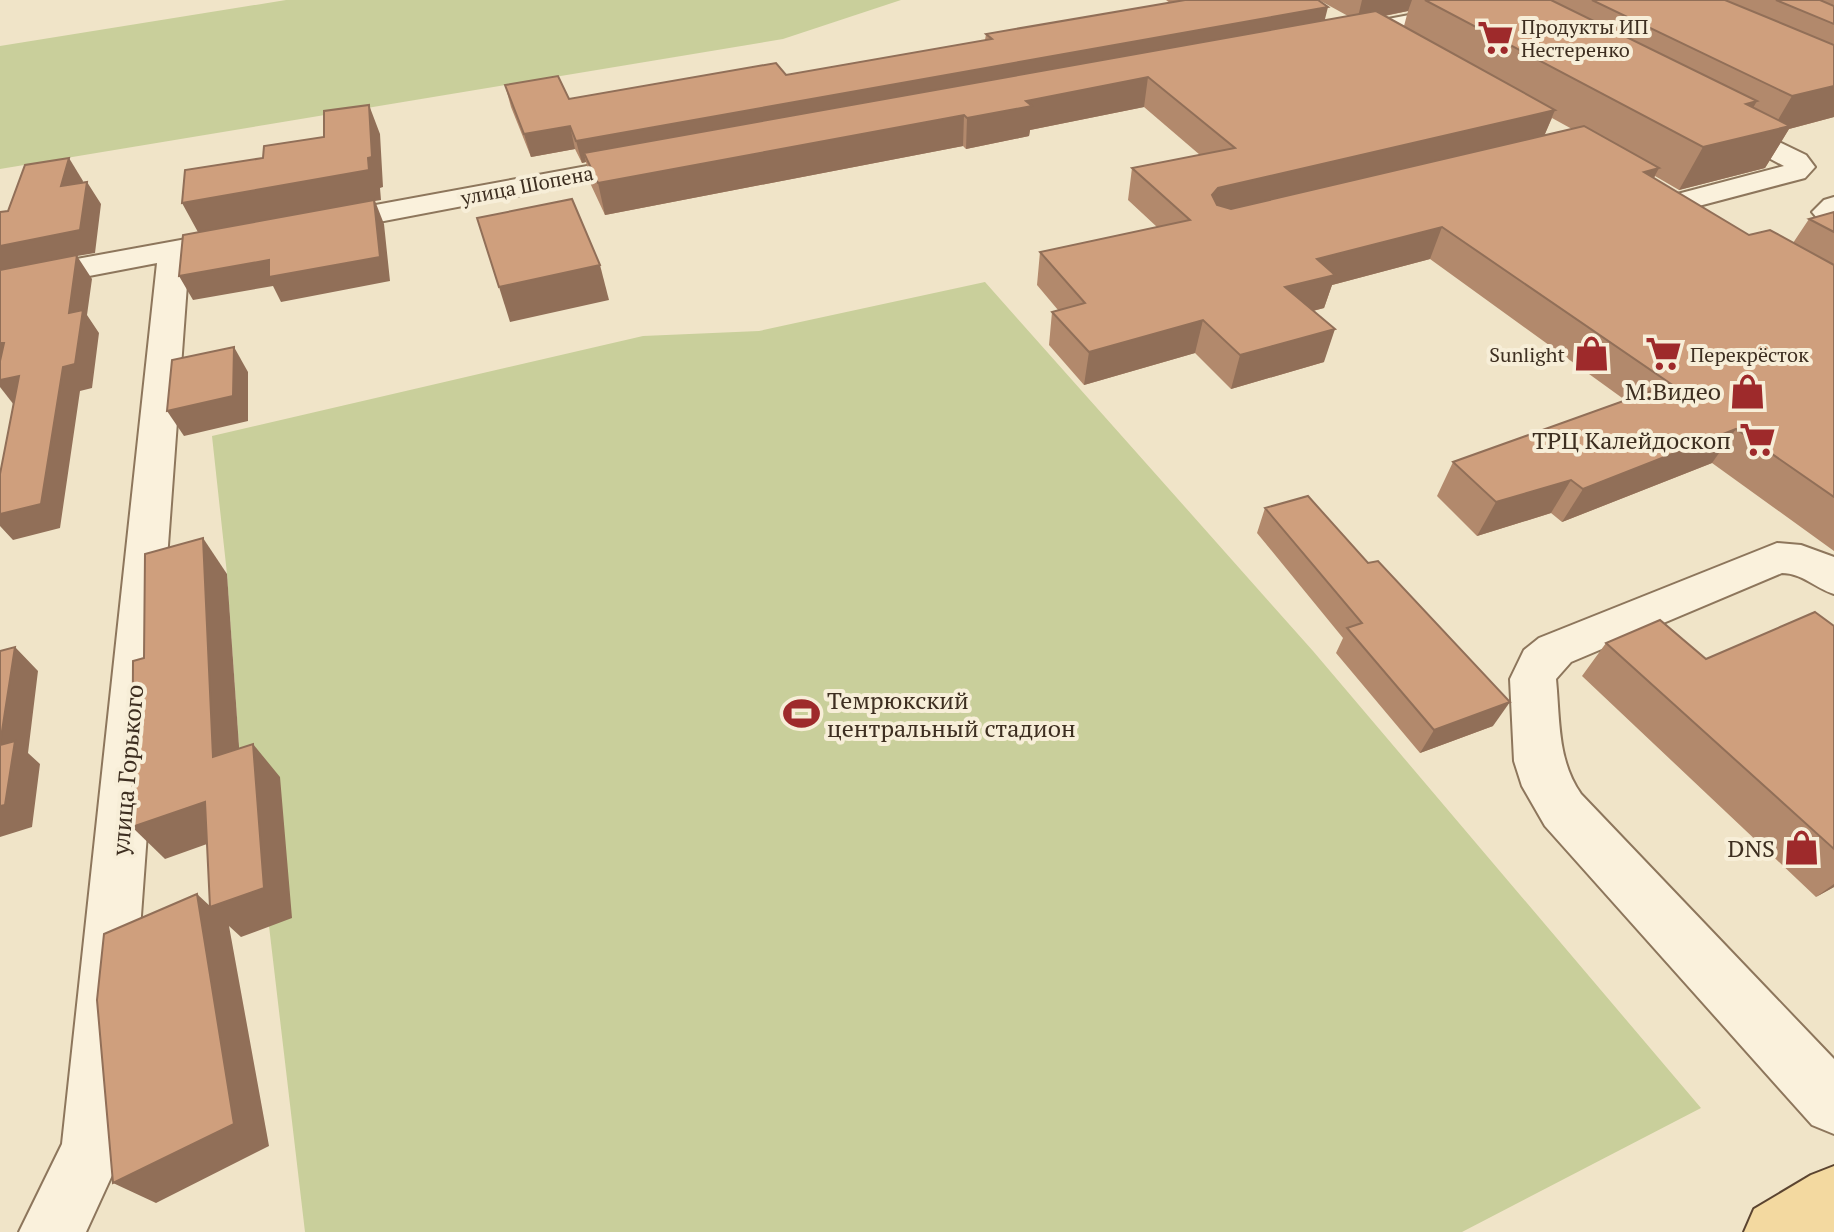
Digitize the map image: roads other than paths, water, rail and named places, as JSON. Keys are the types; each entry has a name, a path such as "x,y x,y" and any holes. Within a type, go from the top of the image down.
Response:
{"main road":[{"path":"1777,1232 1834,1198"}],"street":[{"path":"1413,52 1344,30 1525,0"},
{"path":"1497,5 1538,26"},
{"path":"1676,203 1795,172 1801,167 1796,161 1701,111"},
{"name":"улица Шопена","path":"299,228 677,158"},
{"path":"1650,188 1715,226"},
{"path":"1834,206 1827,212 1834,219"},
{"path":"0,283 268,233"},
{"name":"улица Горького","path":"52,1232 93,1149 174,251"},
{"path":"1834,578 1817,565 1796,557 1777,558 1555,650 1540,663 1533,679 1539,761 1547,786 1563,810 1834,1103"}],"place":[{"name":"Продукты ИП Нестеренко","path":"1495,38"},
{"name":"Sunlight","path":"1591,354"},
{"name":"Перекрёсток","path":"1664,354"},
{"name":"М.Видео","path":"1747,391"},
{"name":"ТРЦ Калейдоскоп","path":"1757,440"},
{"name":"Темрюкский центральный стадион","path":"801,714"},
{"name":"DNS","path":"1801,848"}]}
